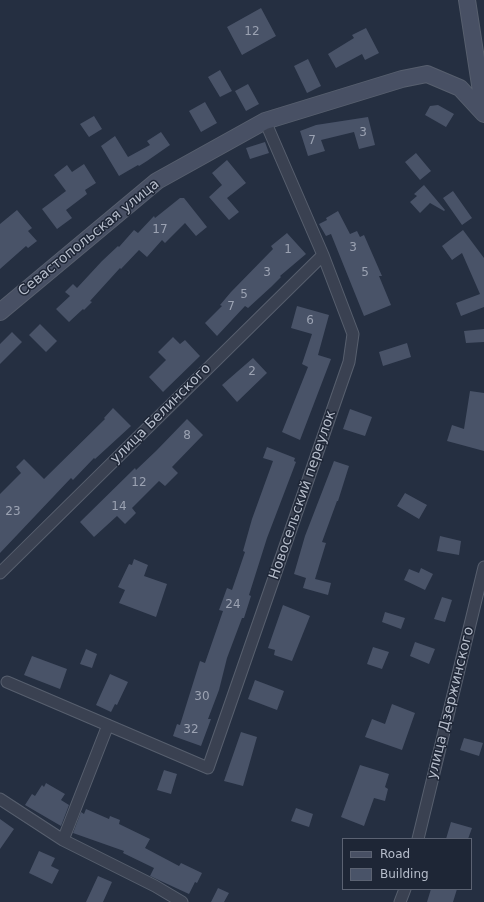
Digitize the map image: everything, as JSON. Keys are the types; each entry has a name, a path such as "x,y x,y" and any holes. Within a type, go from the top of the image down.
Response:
{"main road":[{"path":"467,0 484,112"},
{"name":"Севастопольская улица","path":"0,312 157,181 265,121 402,79 427,74 460,88 484,112"}],"street":[{"name":"Новосельский переулок","path":"7,682 208,768 349,362 353,334 323,255 265,121"},
{"name":"улица Белинского","path":"0,573 323,255"},
{"name":"улица Дзержинского","path":"418,838 484,567"},
{"path":"63,840 108,725"},
{"path":"0,799 63,840 155,886 182,902"},
{"path":"400,902 405,890"}],"building":[{"path":"261,8 276,36 242,55 227,27"},
{"path":"366,28 379,53 365,60 362,54 336,68 328,54 354,38 352,35"},
{"path":"308,59 321,86 307,93 294,66"},
{"path":"220,70 232,91 220,97 208,77"},
{"path":"248,84 259,104 246,111 235,91"},
{"path":"205,102 217,123 201,132 189,111"},
{"path":"438,105 454,114 446,127 425,115 430,106"},
{"path":"94,116 102,129 89,137 80,124"},
{"path":"368,117 375,145 359,149 354,132 321,140 325,151 308,156 300,131 316,125"},
{"path":"161,132 170,145 139,166 138,165 119,176 101,146 115,136 128,157 150,145 147,141"},
{"path":"265,142 269,153 250,159 246,148"},
{"path":"416,153 431,171 420,180 405,162"},
{"path":"227,160 246,183 227,198 239,212 229,220 209,197 222,185 212,173"},
{"path":"84,164 96,183 85,190 87,194 66,210 72,218 57,229 42,209 66,191 54,175 67,165 72,172"},
{"path":"424,185 445,210 444,211 430,203 420,213 410,202 417,196 414,194"},
{"path":"453,191 472,218 462,225 443,198"},
{"path":"180,198 184,198 207,227 196,236 185,223 165,243 162,240 147,257 139,250 121,269 120,268 90,301 92,302 69,322 56,309 70,296 65,292 73,284 77,288 102,261 118,246 119,247 134,230 138,233 154,216 155,218"},
{"path":"17,210 32,228 28,231 37,241 28,248 26,246 0,269 0,224"},
{"path":"338,211 350,234 357,231 360,237 364,235 382,276 379,276 391,305 364,316 331,234 326,236 319,224 327,220 326,218"},
{"path":"463,230 484,258 484,307 461,316 456,303 480,294 462,253 452,260 442,246"},
{"path":"287,233 306,254 280,276 281,277 271,287 248,308 245,306 217,336 205,323 222,306 220,305 231,292 273,249 271,246"},
{"path":"297,306 329,315 318,355 331,359 300,440 282,432 308,367 302,364 312,334 291,328"},
{"path":"40,324 57,341 46,352 29,335"},
{"path":"484,329 484,342 466,343 464,331"},
{"path":"12,332 22,342 0,364 0,344"},
{"path":"173,337 180,344 185,340 200,356 163,392 149,377 166,360 158,352"},
{"path":"407,343 411,357 383,366 379,352"},
{"path":"253,358 267,373 237,402 222,385"},
{"path":"470,391 484,393 484,451 447,441 452,425 464,429"},
{"path":"113,408 131,426 95,459 94,458 73,480 71,478 0,553 0,494 21,473 16,467 24,459 44,479 105,419 104,418"},
{"path":"350,409 372,417 365,436 343,429"},
{"path":"187,419 203,435 172,467 178,473 165,486 159,481 132,508 136,513 125,524 117,516 94,537 80,522 135,468 136,470 156,451"},
{"path":"267,447 295,458 294,461 296,462 267,538 249,595 251,596 244,618 242,618 227,658 219,690 208,719 211,719 201,746 173,736 177,724 180,725 200,661 205,663 223,611 219,610 227,588 232,590 245,552 243,551 252,519 273,461 263,458"},
{"path":"334,461 349,466 338,501 322,542 326,543 315,579 331,583 328,595 303,588 306,578 294,574 305,536"},
{"path":"405,493 427,505 419,519 397,506"},
{"path":"440,536 461,541 459,555 437,551"},
{"path":"134,559 148,565 144,576 167,584 156,617 119,603 125,590 118,587 129,564 132,565"},
{"path":"421,568 433,574 425,590 404,580 409,569 419,573"},
{"path":"442,597 452,600 445,622 434,619"},
{"path":"283,605 310,616 292,661 274,655 275,650 268,648"},
{"path":"385,612 405,618 401,629 382,622"},
{"path":"415,642 435,649 429,664 410,656"},
{"path":"373,647 389,652 382,669 367,664"},
{"path":"86,649 97,654 92,668 80,664"},
{"path":"32,656 67,669 60,689 24,675"},
{"path":"110,674 128,682 117,705 115,704 111,712 96,705"},
{"path":"255,680 284,691 277,710 248,699"},
{"path":"392,704 415,713 402,750 365,737 372,719 385,724"},
{"path":"241,732 257,737 243,786 224,781"},
{"path":"464,738 483,743 479,756 460,750"},
{"path":"360,765 389,774 385,787 388,789 385,801 374,798 364,826 341,817"},
{"path":"164,770 177,774 171,794 157,790"},
{"path":"46,783 65,794 61,800 69,805 61,826 25,805 32,794 35,796 42,785 44,787"},
{"path":"296,808 313,814 309,827 291,821"},
{"path":"86,809 109,819 110,816 120,820 119,824 150,839 145,848 179,866 181,863 202,873 197,883 195,882 189,894 150,876 154,868 123,853 124,851 73,833 81,812 84,814"},
{"path":"0,819 14,829 0,849"},
{"path":"451,822 472,828 468,838 446,838"},
{"path":"39,851 55,858 51,866 59,870 52,884 29,873"},
{"path":"98,876 112,882 103,902 86,902"},
{"path":"218,888 229,893 224,902 211,902"},
{"path":"431,890 457,890 453,902 427,902"}]}
